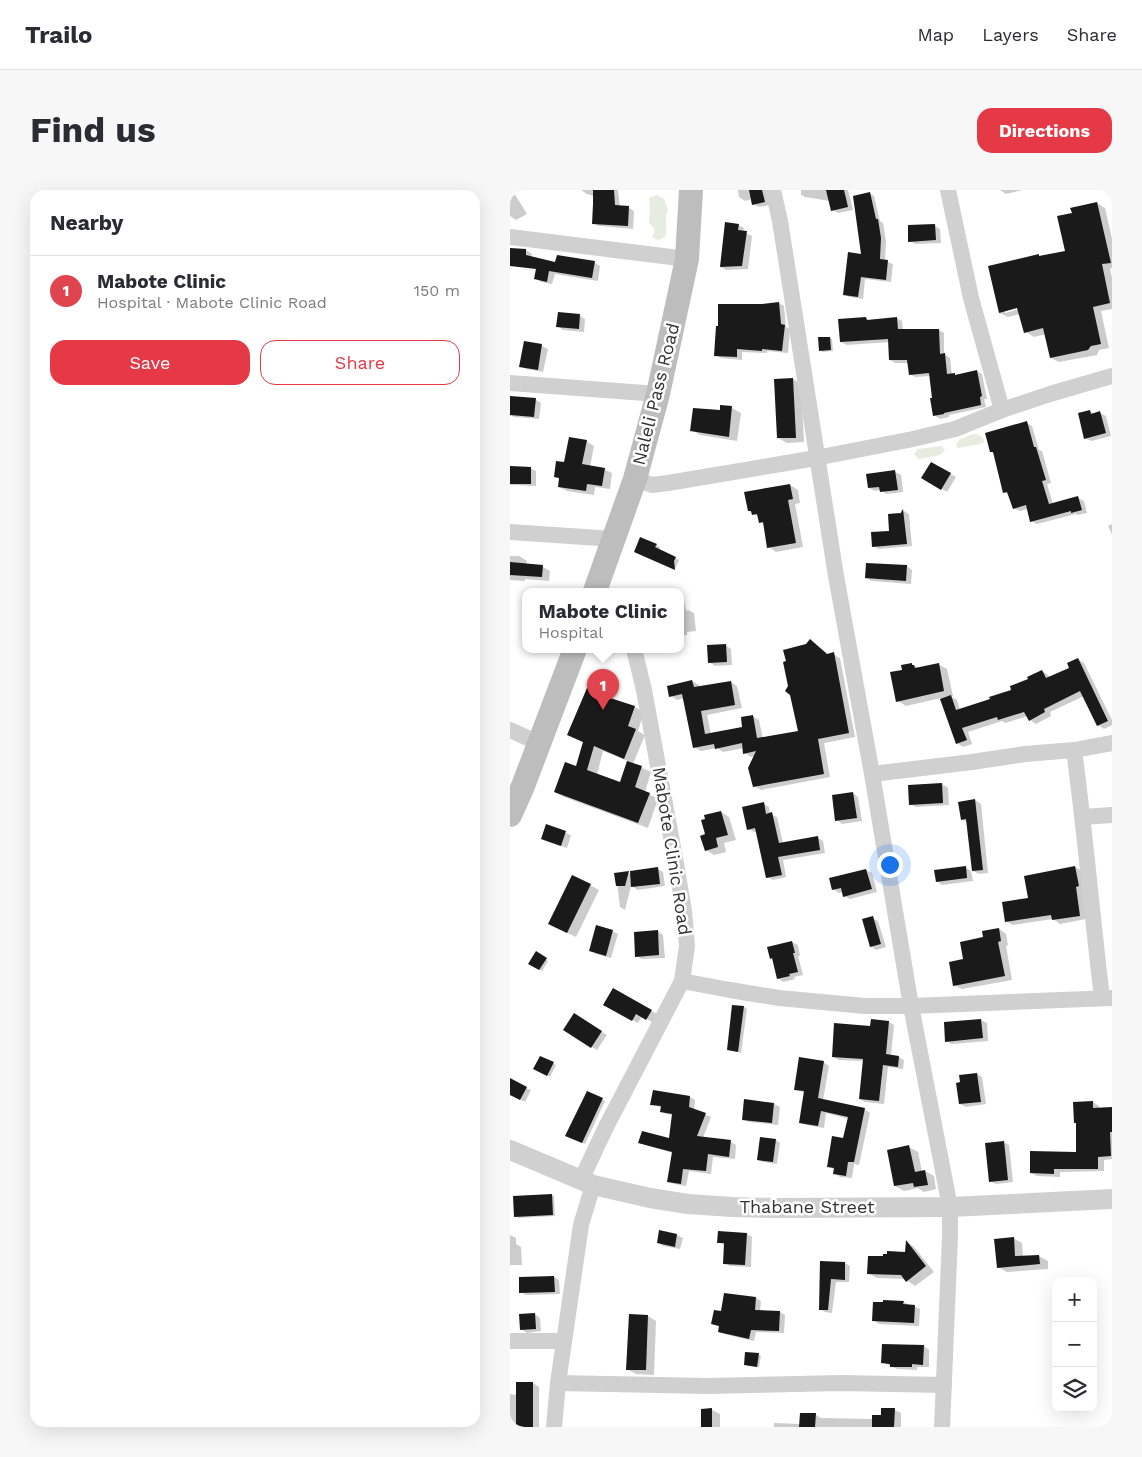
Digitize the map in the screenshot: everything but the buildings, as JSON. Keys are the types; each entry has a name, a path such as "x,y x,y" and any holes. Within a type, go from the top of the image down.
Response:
{"main road":[{"name":"Naleli Pass Road","path":"599,588 635,478 658,394 688,259 691,190"},
{"path":"510,815 523,786 573,653"}],"street":[{"path":"773,190 783,239 836,576 911,1006 950,1207 942,1427"},
{"path":"948,190 971,298 1002,410"},
{"path":"510,237 688,259"},
{"path":"635,478 652,485 668,483 816,458 913,439 955,429 1002,410 1112,376"},
{"path":"510,383 658,394"},
{"path":"510,532 614,539"},
{"name":"Mabote Clinic Road","path":"554,1427 558,1382 587,1183 606,1127 682,981 687,946 684,911 644,690 635,653"},
{"path":"510,730 539,743"},
{"path":"872,774 1025,754 1074,750 1112,743"},
{"path":"682,981 779,998 865,1006 911,1006 1107,998 1094,934 1083,817 1074,750"},
{"path":"1083,817 1112,815"},
{"name":"Thabane Street","path":"510,1150 587,1183 650,1198 688,1204 732,1207 950,1207 1112,1200"},
{"path":"510,1341 564,1341"},
{"path":"558,1382 707,1386 841,1383 944,1385"}],"shaded area":[{"path":"657,195 664,199 668,210 665,237 658,240 652,237 655,230 649,223 649,198"},
{"path":"973,434 981,436 985,442 958,448 956,445 959,440"},
{"path":"942,446 945,450 940,455 919,459 914,454 918,449"}],"place":[{"name":"Mabote Clinic","path":"603,710"}]}
